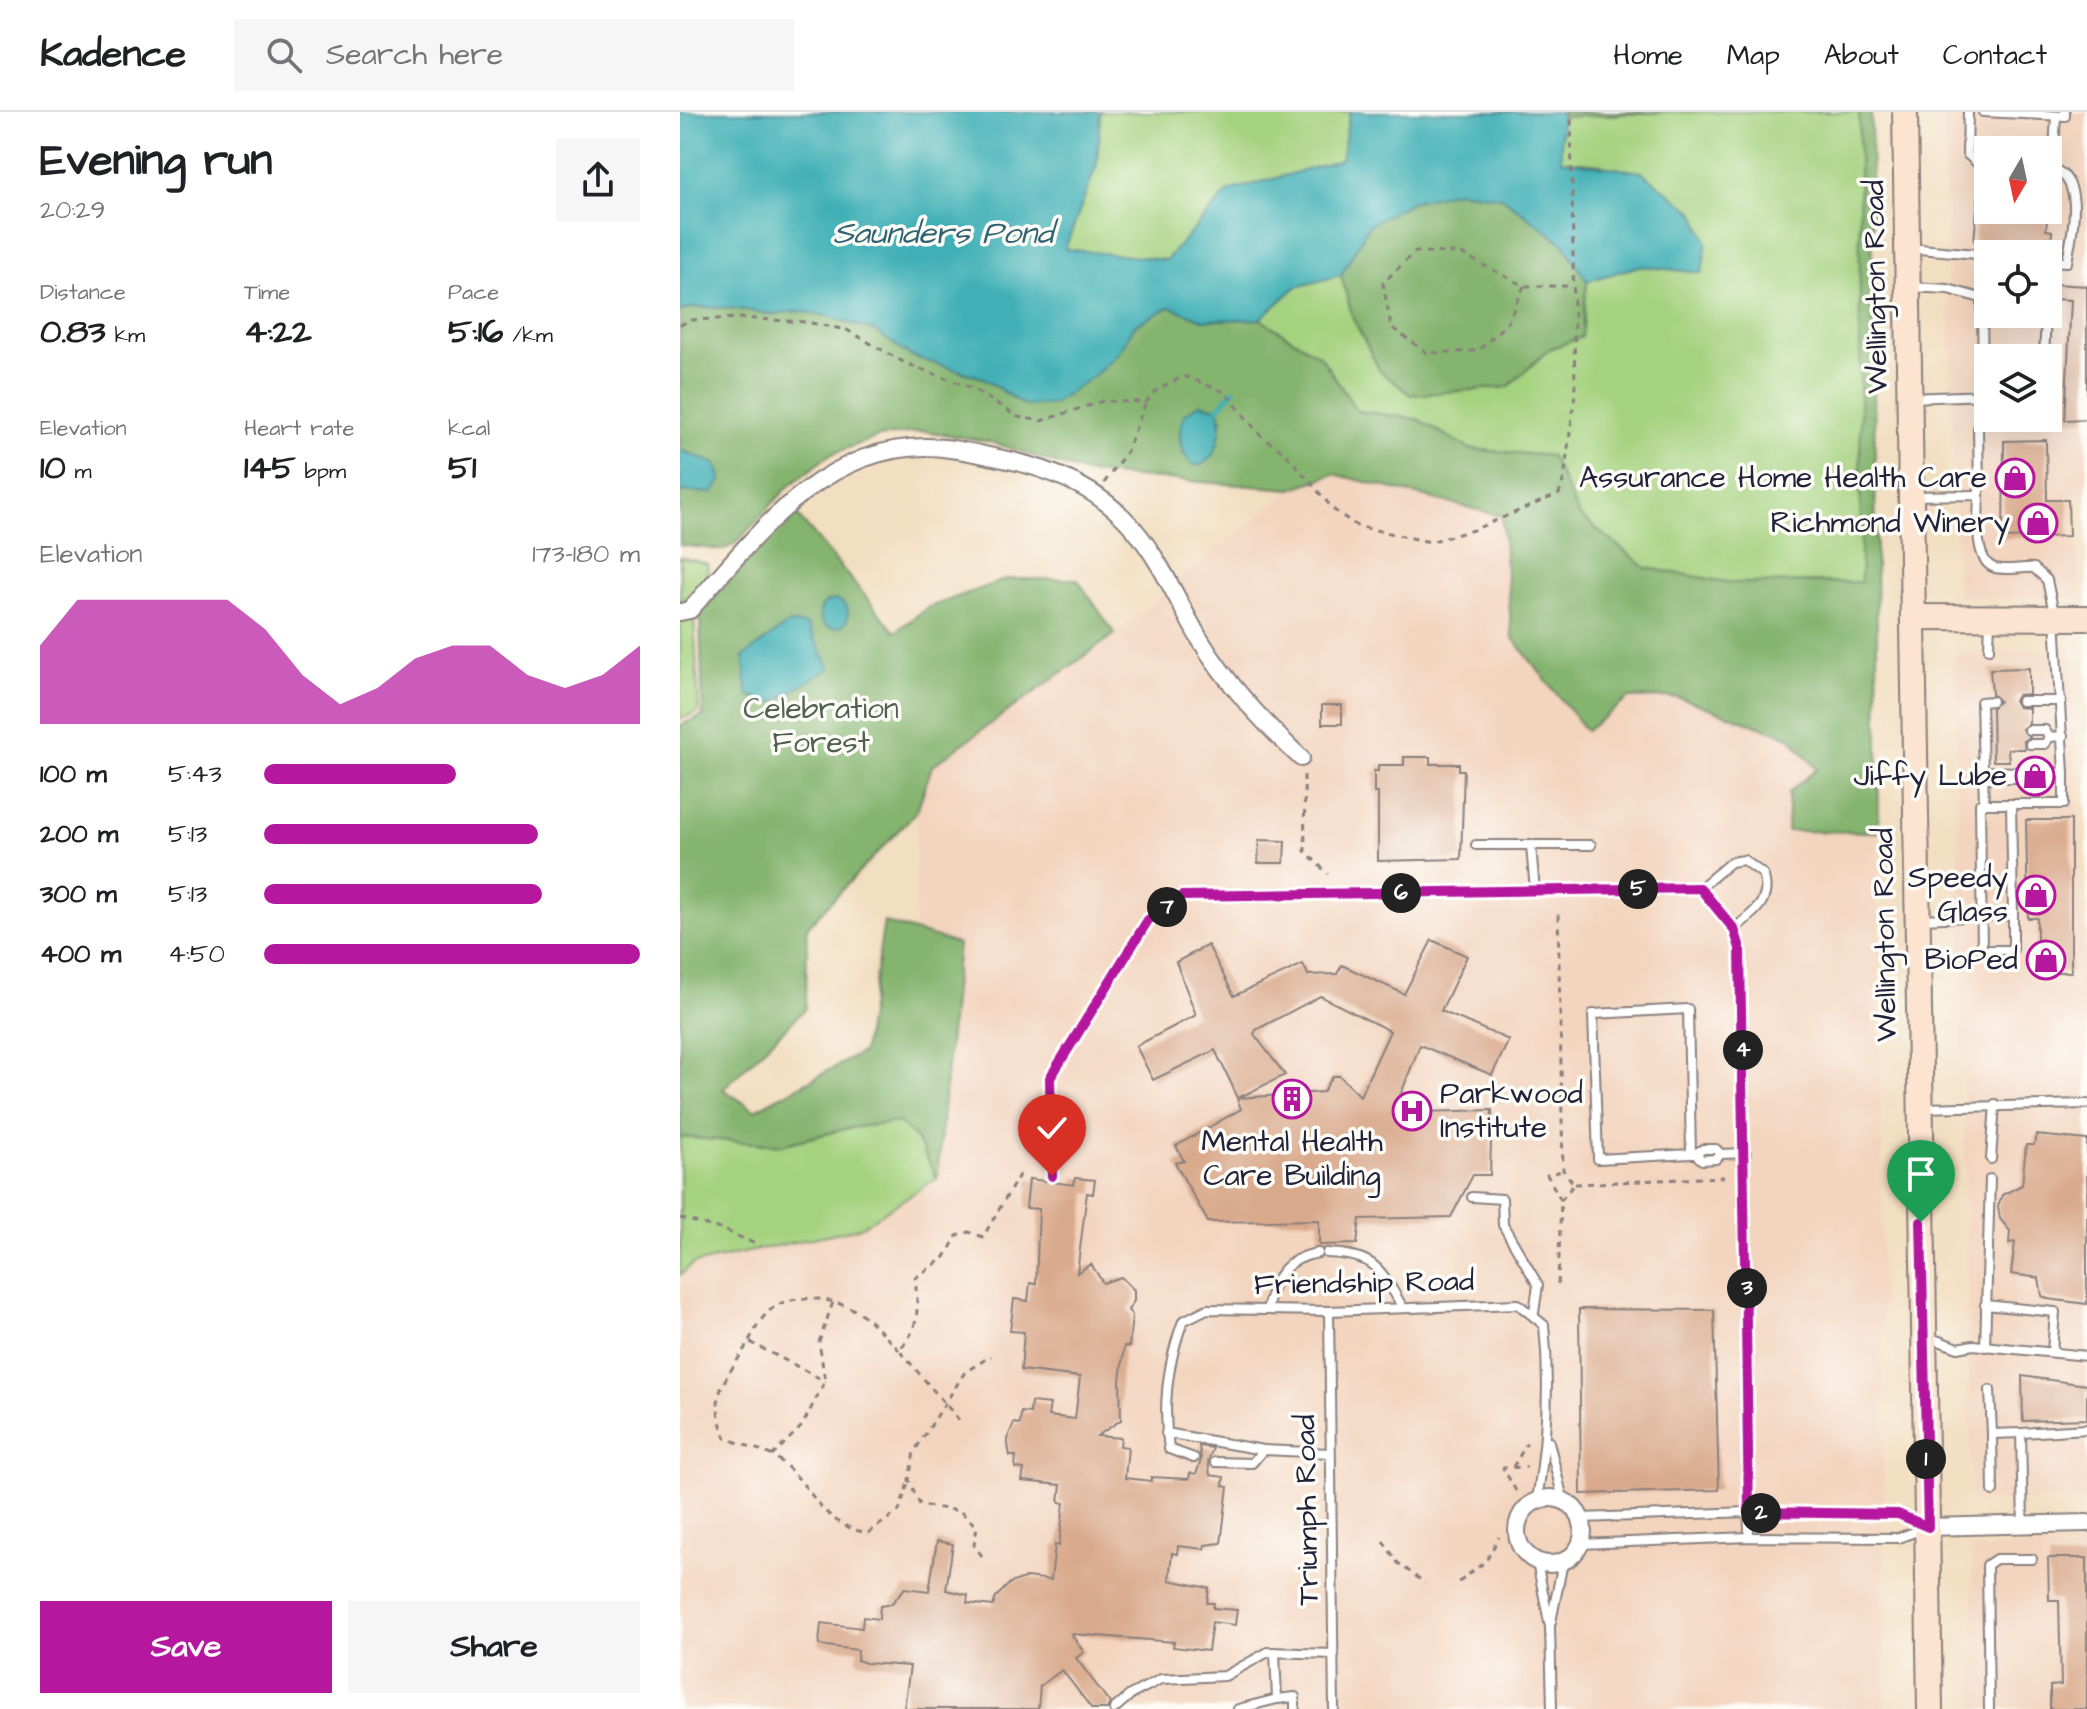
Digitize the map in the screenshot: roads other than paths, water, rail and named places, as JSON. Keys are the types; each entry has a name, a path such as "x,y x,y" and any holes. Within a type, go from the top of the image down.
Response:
{"main road":[{"name":"Wellington Road","path":"1905,112 1930,1709"},
{"path":"1913,617 2087,618"}],"street":[{"path":"680,612 690,610 791,501 847,463 903,448 949,448 1035,467 1096,493 1135,531 1232,686 1302,759"},
{"path":"1563,1499 1581,1518 1581,1544 1563,1562 1537,1562 1519,1544 1516,1531 1518,1518 1537,1500 1563,1499"},
{"path":"1928,1527 2087,1523"}],"lane":[{"path":"1968,112 1967,154 1974,160"},
{"path":"1983,112 2056,116 2065,116 2065,112"},
{"path":"2054,136 2056,116"},
{"path":"2062,172 2073,185 2076,213 2067,262 2062,262"},
{"path":"1907,247 1974,254"},
{"path":"1908,287 1948,289 1974,296"},
{"path":"1910,398 1974,395"},
{"path":"1978,432 1979,539 1986,561 1996,568 2039,569 2047,580 2055,618 2064,773 2064,804 2011,804 1980,804 1982,950 2013,950 2011,804"},
{"path":"1911,496 1979,495"},
{"path":"1989,649 1990,618"},
{"path":"1984,804 1981,702 1992,701"},
{"path":"2021,701 2061,701"},
{"path":"2029,730 2045,730 2049,737"},
{"path":"1982,732 1992,732"},
{"path":"2049,737 2063,736"},
{"path":"2030,744 2045,744 2049,737"},
{"path":"1982,745 1992,745"},
{"path":"1983,775 2018,778 2021,773"},
{"path":"1983,775 2064,773"},
{"path":"1476,845 1591,845"},
{"path":"1531,846 1535,891"},
{"path":"1052,1176 1050,1078 1148,920 1182,896 1700,888 1731,862 1744,860 1763,874 1766,897 1761,906 1734,929"},
{"path":"1700,888 1734,929 1740,948 1746,1153 1749,1537"},
{"path":"1917,920 2013,915"},
{"path":"1693,1154 1688,1009 1593,1014 1598,1159 1693,1154 1703,1149 1716,1149 1721,1154 1746,1153"},
{"path":"1991,1159 1995,1104"},
{"path":"1919,1108 2087,1104"},
{"path":"1985,1347 1990,1179"},
{"path":"1472,1197 1502,1199 1503,1225 1516,1251 1535,1274 1538,1285 1534,1313 1544,1325 1548,1436 1563,1499"},
{"path":"1267,1310 1275,1276 1290,1263 1322,1253 1360,1256 1371,1261 1403,1308"},
{"name":"Friendship Road","path":"1166,1433 1164,1417 1172,1350 1183,1321 1207,1309 1329,1311 1518,1304 1534,1313"},
{"path":"1985,1305 2055,1312 2052,1352"},
{"name":"Triumph Road","path":"1329,1311 1334,1709"},
{"path":"1924,1336 1958,1348 1985,1347 2087,1356"},
{"path":"1990,1390 1993,1491"},
{"path":"1992,1434 2087,1429"},
{"path":"1194,1458 1169,1449 1166,1433 1263,1450 1330,1453"},
{"path":"2021,1433 2023,1525"},
{"path":"1537,1500 1548,1436"},
{"path":"1215,1462 1252,1463 1263,1450"},
{"path":"1581,1518 1749,1512 1898,1514 1928,1527"},
{"path":"1581,1544 1749,1537 1898,1538 1928,1527"},
{"path":"1989,1709 1987,1565 1996,1559 2032,1559"},
{"path":"1537,1562 1550,1627 1552,1709"},
{"path":"1550,1627 1563,1562"},
{"path":"1114,1709 1130,1695 1161,1679 1225,1676 1268,1652 1334,1654"},
{"path":"1275,1652 1277,1699"},
{"path":"1238,1709 1295,1697 1295,1709"}],"water":[{"name":"Saunders Pond","path":"680,112 1100,112 1097,164 1065,249 1166,260 1229,191 1341,160 1350,112 1561,112 1561,160 1642,172 1695,213 1707,242 1702,273 1639,266 1587,281 1564,244 1502,197 1458,191 1411,202 1369,225 1341,275 1296,287 1260,319 1203,320 1170,307 1135,325 1118,353 1095,375 1053,404 1025,406 983,378 911,356 875,331 831,317 801,311 770,314 730,308 695,307 680,311"},
{"path":"1200,404 1218,408 1220,432 1212,456 1200,465 1193,465 1182,448 1180,428 1184,414"},
{"path":"680,450 716,464 722,479 713,493 680,491"},
{"path":"834,600 844,604 848,614 844,624 834,628 824,624 820,614 824,604"},
{"path":"789,623 807,625 830,668 773,703 748,695 743,657"}],"waterway":[{"path":"1218,408 1234,390"}],"place":[{"name":"Assurance Home Health Care","path":"2015,478"},
{"name":"Richmond Winery","path":"2038,523"},
{"name":"Jiffy Lube","path":"2035,776"},
{"name":"Speedy Glass","path":"2036,895"},
{"name":"BioPed","path":"2046,960"},
{"name":"Mental Health Care Building","path":"1292,1099"},
{"name":"Parkwood Institute","path":"1412,1111"}],"park label":[{"name":"Celebration Forest","path":"821,726"}]}
